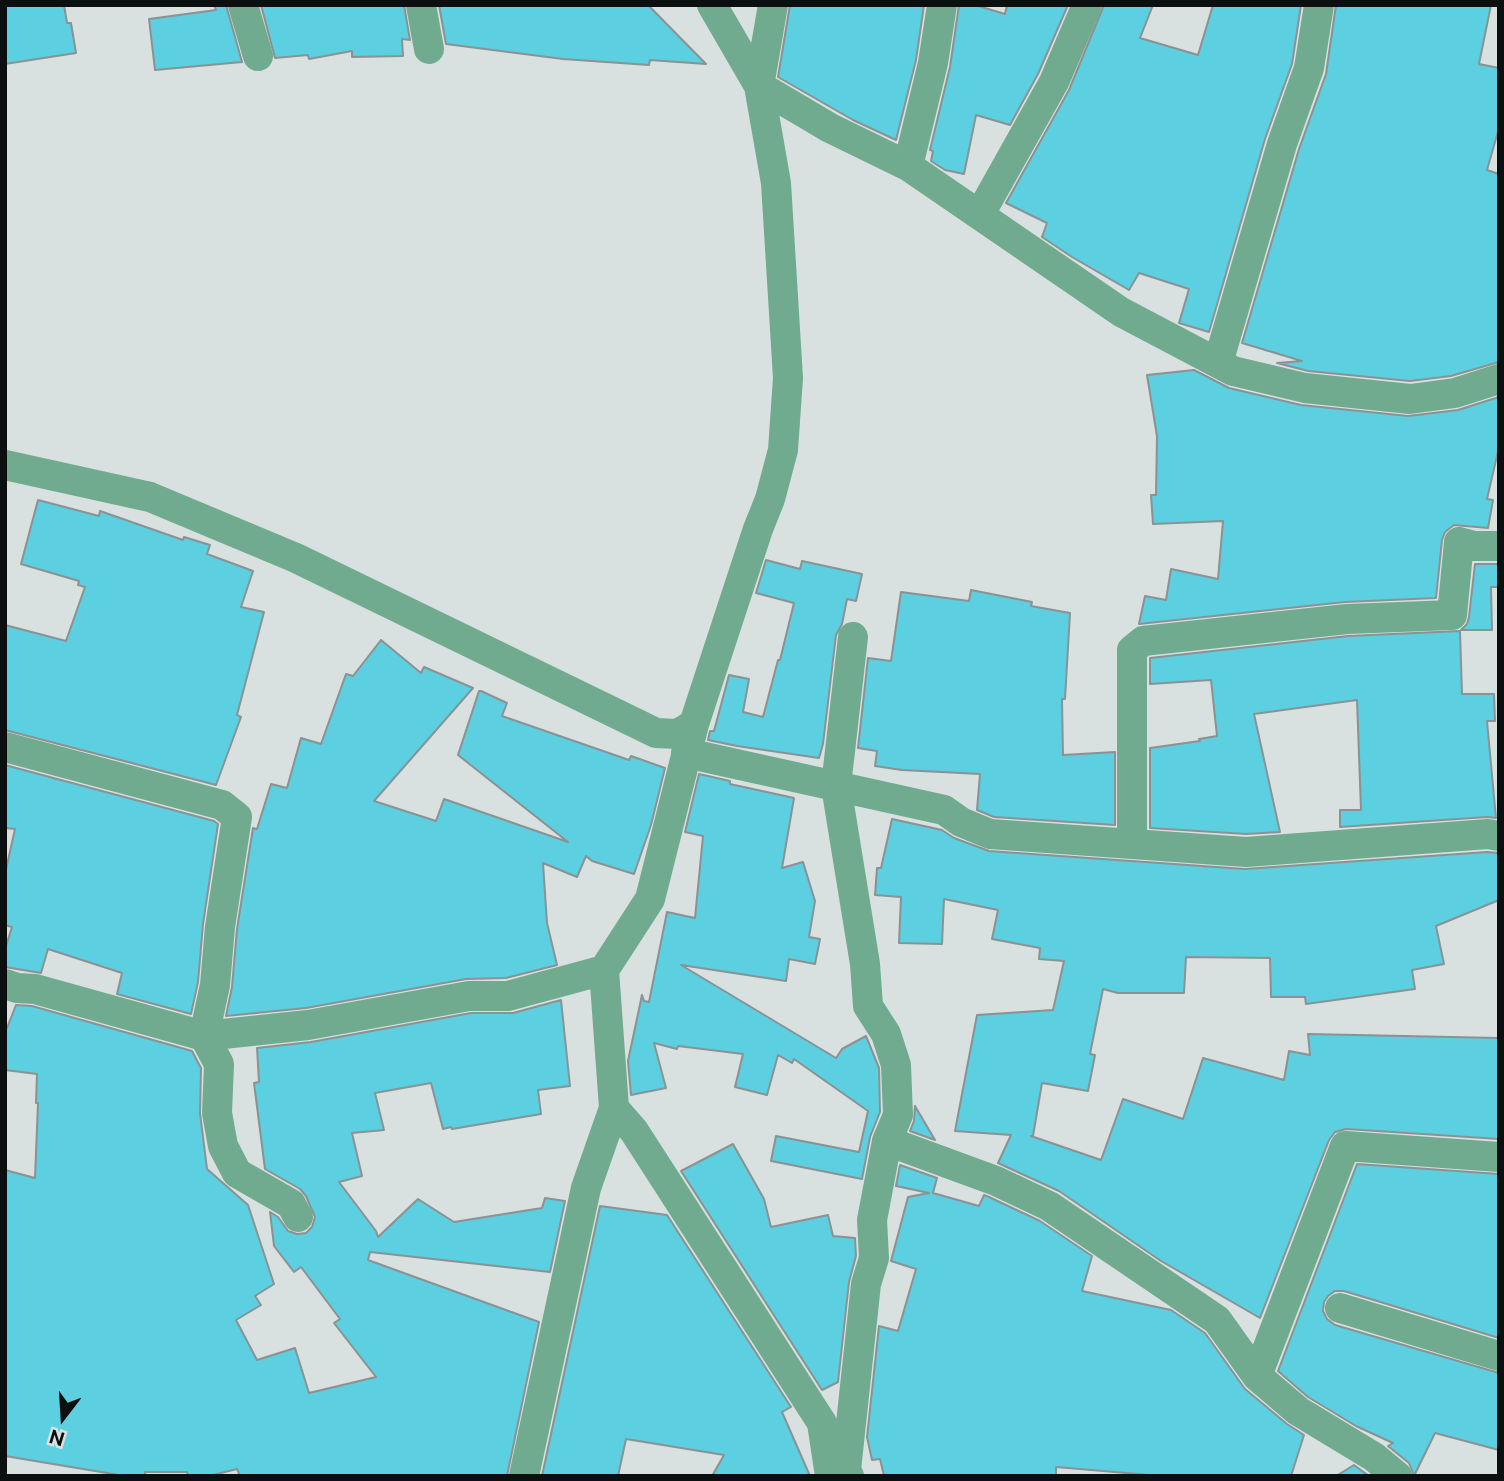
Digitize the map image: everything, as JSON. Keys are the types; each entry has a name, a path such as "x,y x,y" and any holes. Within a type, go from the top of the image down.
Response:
{"street":[{"path":"243,5 258,56"},
{"path":"421,5 429,49"},
{"path":"712,5 759,86 830,128 908,166 1121,312 1233,371 1305,388 1410,399 1455,393 1499,379"},
{"path":"524,1476 586,1188 614,1108 604,970 650,899 694,724 770,499 783,450 788,378 776,183 759,86 773,5"},
{"path":"908,166 933,62 942,5"},
{"path":"980,214 1054,82 1087,5"},
{"path":"1218,363 1282,144 1309,68 1319,5"},
{"path":"5,466 150,497 296,558 656,733 678,734 694,724"},
{"path":"1132,844 1132,650 1143,641 1348,619 1452,615 1459,542 1499,546"},
{"path":"838,1470 866,1284 874,1258 872,1220 887,1141 898,1115 896,1065 886,1034 868,1006 865,964 836,786 853,636"},
{"path":"5,747 222,806 237,817 220,928 215,985 204,1036 219,1064 217,1113 223,1146 237,1173 291,1204 298,1217"},
{"path":"686,752 944,810 961,822 990,834 1246,852 1488,834 1499,836"},
{"path":"5,984 36,989 204,1036 308,1025 469,996 508,996 604,970"},
{"path":"614,1108 634,1131 822,1423 838,1470"},
{"path":"887,1141 996,1181 1049,1206 1217,1320 1257,1376 1298,1411 1374,1457 1397,1476"},
{"path":"1257,1376 1345,1146 1499,1157"},
{"path":"1340,1308 1499,1356"}],"building":[{"path":"5,5 64,5 67,23 71,23 76,53 5,64"},
{"path":"214,5 226,5 242,62 155,70 149,19 216,10"},
{"path":"261,5 404,5 410,40 402,39 403,56 352,57 352,51 309,59 308,55 275,58"},
{"path":"439,5 648,5 706,64 650,60 649,65 563,59 446,44"},
{"path":"790,5 924,5 916,60 896,140 853,120 778,77"},
{"path":"959,5 975,5 1005,14 1007,5 1068,5 1038,74 1010,125 976,115 964,174 945,170 931,161 933,151 930,150 950,67"},
{"path":"1104,5 1153,5 1140,38 1198,55 1213,5 1301,5 1292,64 1265,139 1209,332 1179,323 1189,289 1139,273 1129,290 1042,237 1047,223 1006,203 1069,90"},
{"path":"1336,5 1491,5 1479,64 1499,68 1499,128 1487,170 1499,174 1499,362 1451,376 1410,381 1308,371 1277,363 1302,361 1242,343 1299,149 1326,74"},
{"path":"1194,370 1229,388 1301,405 1408,416 1458,410 1499,397 1499,447 1487,499 1493,500 1488,528 1454,525 1445,532 1436,598 1345,602 1139,624 1145,596 1166,600 1171,569 1218,579 1223,521 1153,524 1151,495 1156,495 1157,436 1147,375"},
{"path":"38,500 99,516 100,511 183,540 184,537 210,545 207,554 253,571 241,607 264,612 237,715 241,717 216,785 5,730 5,625 66,641 85,587 78,585 79,581 21,564"},
{"path":"766,560 800,569 802,561 862,574 856,601 847,599 842,624 836,635 819,758 708,740 710,731 714,731 729,675 749,679 743,712 763,717 794,603 756,593"},
{"path":"1475,564 1499,564 1499,587 1491,587 1492,630 1461,630 1469,617"},
{"path":"971,590 1032,602 1031,606 1070,613 1065,699 1062,699 1063,755 1115,752 1115,825 994,817 977,810 980,774 875,766 877,751 858,748 868,658 891,661 901,592 969,601"},
{"path":"1460,631 1462,694 1494,694 1495,721 1487,721 1496,818 1340,827 1340,810 1361,810 1357,700 1254,714 1280,832 1246,834 1150,828 1150,748 1217,736 1211,680 1150,684 1150,658 1348,636"},
{"path":"381,640 421,673 424,667 473,688 374,801 436,821 444,799 568,842 458,755 481,691 507,703 502,716 629,760 631,756 665,768 651,825 634,874 592,861 586,856 577,877 543,863 547,923 557,965 506,978 466,979 306,1008 226,1016 253,828 257,829 271,784 287,788 301,738 321,744 346,674 353,676"},
{"path":"5,765 218,824 203,924 198,982 191,1014 117,994 122,973 48,949 41,973 5,967 5,949 12,927 5,925 5,874 15,829 5,828"},
{"path":"699,774 730,781 730,784 794,798 782,868 803,862 815,901 809,937 820,939 815,964 789,959 786,981 681,965 836,1058 842,1049 866,1036 879,1068 880,1112 870,1137 862,1179 771,1161 776,1136 859,1152 868,1111 794,1059 792,1063 778,1055 767,1095 735,1087 743,1054 678,1046 677,1049 654,1043 666,1088 631,1095 628,1061 642,995 644,1001 649,1002 667,912 695,918 703,836 685,832"},
{"path":"892,819 942,830 954,838 989,851 1245,869 1499,853 1499,900 1436,926 1444,964 1412,970 1415,989 1306,1004 1305,997 1271,997 1270,958 1186,957 1184,993 1118,993 1103,989 1090,1054 1095,1055 1088,1091 1042,1083 1031,1136 1101,1160 1123,1099 1183,1119 1203,1058 1284,1080 1289,1051 1310,1055 1308,1034 1499,1038 1499,1139 1346,1129 1335,1132 1329,1140 1260,1318 1161,1261 1059,1191 998,1163 1011,1135 955,1131 977,1015 1053,1010 1064,961 1039,959 1040,948 992,939 998,910 944,899 942,944 899,943 901,897 875,895 877,868 881,868"},
{"path":"561,1000 570,1086 538,1090 541,1114 443,1129 431,1083 375,1093 384,1130 352,1133 362,1176 339,1182 378,1237 418,1199 454,1222 542,1208 545,1198 565,1201 550,1272 370,1252 368,1260 539,1322 507,1476 240,1476 237,1469 209,1476 188,1476 187,1472 145,1472 145,1476 125,1476 5,1456 5,1170 35,1178 38,1103 37,1074 5,1070 5,1033 16,1005 32,1006 192,1051 201,1068 200,1113 207,1169 248,1205 274,1284 255,1296 261,1305 236,1320 257,1360 295,1348 309,1393 376,1377 334,1323 340,1319 301,1267 294,1272 274,1246 270,1212 278,1217 288,1231 297,1234 306,1233 312,1227 315,1217 300,1189 265,1169 254,1083 259,1082 257,1048 311,1042 471,1013 513,1013"},
{"path":"915,1106 935,1140 910,1131"},
{"path":"733,1144 764,1199 771,1227 828,1215 833,1236 855,1238 856,1256 849,1282 838,1382 822,1390 681,1171"},
{"path":"1357,1164 1499,1174 1499,1338 1344,1291 1335,1291 1328,1296 1323,1311 1327,1319 1335,1325 1499,1373 1499,1450 1435,1433 1414,1476 1409,1463 1388,1446 1393,1443 1356,1426 1308,1397 1278,1371"},
{"path":"900,1165 937,1178 933,1193 979,1206 984,1195 1040,1221 1092,1256 1082,1291 1171,1310 1205,1333 1245,1389 1304,1435 1291,1476 1161,1476 1056,1467 1056,1476 884,1476 880,1459 872,1460 867,1437 879,1326 898,1331 916,1269 891,1261 908,1197 929,1193 896,1186"},
{"path":"600,1206 667,1215 791,1407 782,1412 810,1476 712,1476 724,1455 626,1439 618,1476 542,1476"},
{"path":"1354,1465 1369,1476 1336,1476"}]}
